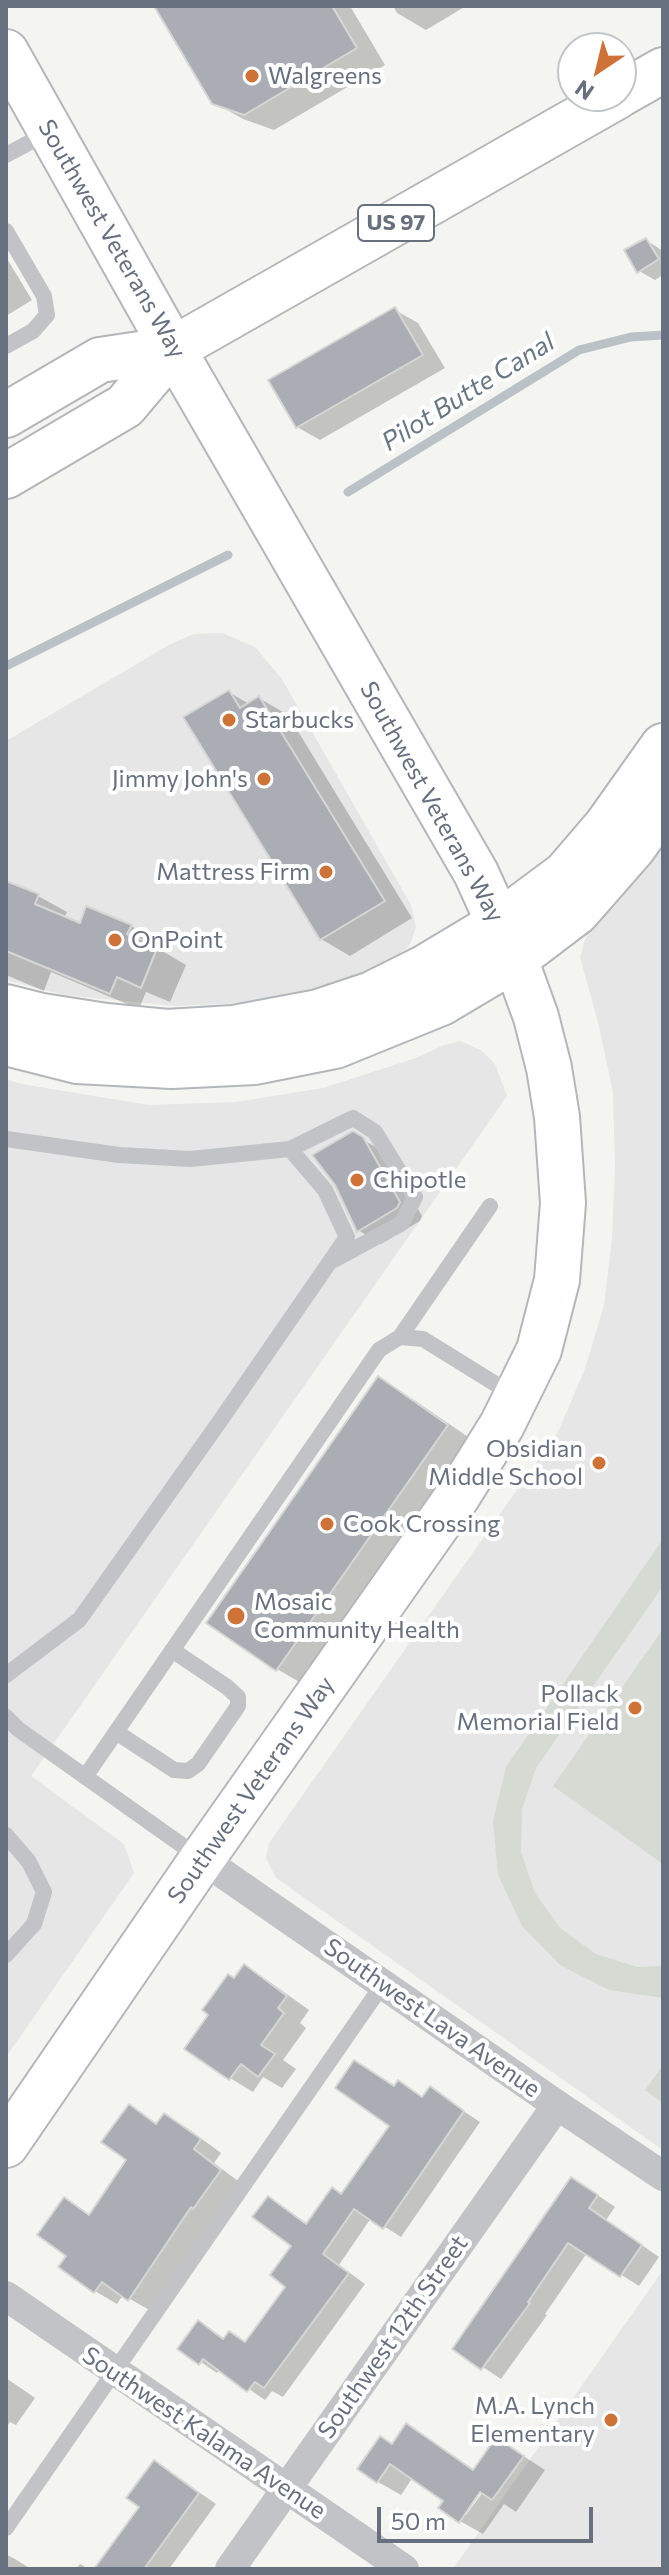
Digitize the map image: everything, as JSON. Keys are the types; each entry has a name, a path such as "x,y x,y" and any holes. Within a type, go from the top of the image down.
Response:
{"main road":[{"name":"Southwest Veterans Way","path":"6,52 173,349 472,866 507,941 536,1017 557,1117 563,1203 557,1280 539,1350 502,1425 457,1497 202,1859 6,2145"},
{"name":"US 97","path":"637,85 663,70"},
{"name":"US 97","path":"6,476 125,406 173,349 590,112"},
{"name":"US 97","path":"6,415 100,360 173,349"},
{"path":"6,1043 77,1061 172,1066 255,1062 335,1046 441,1003 507,941 572,868 663,746"},
{"path":"6,1007 106,1026 167,1032 233,1028 318,1012 372,994 424,968 507,941 577,912 633,848 663,806"}],"street":[{"name":"Southwest Lava Avenue","path":"202,1859 663,2176"},
{"name":"Southwest 12th Street","path":"230,2569 557,2105"},
{"name":"Southwest Kalama Avenue","path":"6,2296 404,2569"}],"lane":[{"path":"6,155 51,131"},
{"path":"6,231 44,296 47,315 33,331 6,346"},
{"path":"6,1139 119,1155 190,1159 290,1149 353,1118 375,1132 415,1197 402,1223 329,1263"},
{"path":"6,1675 79,1620 347,1237 325,1190 290,1149"},
{"path":"85,1777 379,1350 400,1337 490,1206"},
{"path":"400,1337 423,1339 516,1397"},
{"path":"116,1732 174,1770 188,1771 198,1764 238,1706 238,1697 227,1687 172,1650"},
{"path":"10,1729 202,1859"},
{"path":"6,1835 29,1862 44,1892 34,1924 6,1955"},
{"path":"6,2528 383,1984"}],"shaded area":[{"path":"222,633 255,647 282,679 411,905 416,927 410,945 397,957 373,969 326,986 243,1003 174,1006 64,995 6,980 6,741 169,645 194,634"},
{"name":"Obsidian Middle School","path":"663,839 663,2150 276,1878 266,1858 269,1843 559,1430 584,1371 604,1306 612,1238 615,1167 613,1092 580,957 587,933"},
{"path":"460,1041 481,1050 495,1064 507,1096 31,1776 124,1844 134,1873 6,2057 6,1079 149,1105 236,1102 323,1088"},
{"path":"663,1539 663,1586 536,1768 522,1809 521,1852 535,1893 560,1928 596,1954 637,1967 663,1966 663,1998 609,1990 560,1965 522,1926 498,1875 493,1821 506,1767"},
{"name":"Pollack Memorial Field","path":"663,1629 663,1864 553,1786"},
{"path":"663,2065 663,2103 645,2090"},
{"name":"M.A. Lynch Elementary","path":"663,2270 663,2569 453,2569"}],"building":[{"name":"Walgreens","path":"154,6 332,6 357,48 244,115 212,104"},
{"path":"646,238 659,259 637,273 624,250"},
{"path":"395,307 423,355 296,428 268,380"},
{"path":"229,690 240,708 259,696 385,901 320,940 183,717"},
{"path":"6,881 39,894 35,904 80,923 86,906 132,925 127,934 158,946 141,988 117,977 110,994 6,951"},
{"name":"Chipotle","path":"353,1131 363,1137 400,1202 397,1208 357,1232 335,1185 312,1155"},
{"name":"Cook Crossing","path":"378,1376 448,1425 276,1671 206,1623"},
{"path":"244,1964 287,1996 278,2008 284,2013 261,2045 275,2054 258,2077 241,2064 229,2080 184,2049 208,2015 202,2010 228,1974 234,1978"},
{"path":"354,2060 394,2086 398,2080 422,2097 430,2086 464,2111 383,2229 354,2209 323,2254 349,2273 264,2388 255,2382 247,2392 203,2359 199,2365 177,2349 198,2320 223,2339 229,2331 245,2342 285,2287 270,2275 291,2246 252,2217 268,2196 306,2224 332,2187 341,2194 389,2126 335,2088"},
{"path":"129,2104 156,2124 164,2113 201,2139 194,2149 221,2170 193,2209 191,2207 128,2301 102,2282 94,2293 58,2267 66,2256 37,2235 64,2197 89,2215 126,2160 101,2142"},
{"path":"571,2177 598,2195 589,2208 642,2245 620,2277 568,2243 530,2303 481,2370 452,2349"},
{"path":"406,2423 473,2470 496,2437 524,2456 492,2500 480,2492 459,2523 438,2508 443,2501 390,2464 377,2483 357,2469 380,2436 392,2444"},
{"path":"154,2460 199,2493 144,2569 94,2569 139,2507 126,2498"}],"waterway":[{"name":"Pilot Butte Canal","path":"348,492 579,350 631,337 663,335"},
{"name":"Pilot Butte Canal","path":"6,666 228,555"}],"place":[{"name":"Walgreens","path":"252,76"},
{"name":"Starbucks","path":"229,720"},
{"name":"Jimmy John's","path":"264,779"},
{"name":"Mattress Firm","path":"326,872"},
{"name":"OnPoint","path":"115,940"},
{"name":"Chipotle","path":"357,1180"},
{"name":"Obsidian Middle School","path":"599,1463"},
{"name":"Cook Crossing","path":"327,1524"},
{"name":"Mosaic Community Health","path":"236,1616"},
{"name":"Pollack Memorial Field","path":"635,1708"},
{"name":"M.A. Lynch Elementary","path":"611,2420"}]}
